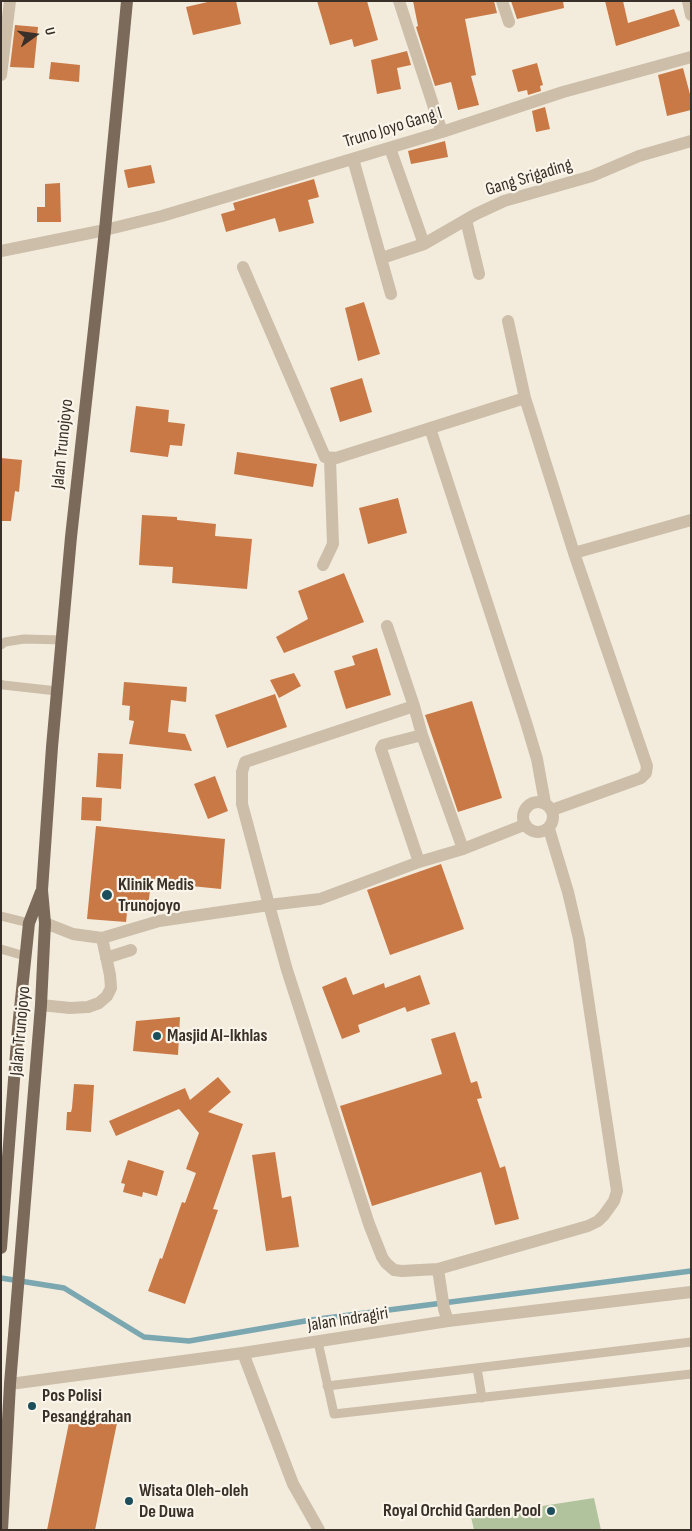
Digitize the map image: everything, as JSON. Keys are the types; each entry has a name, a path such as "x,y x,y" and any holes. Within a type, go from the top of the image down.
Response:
{"main road":[{"name":"Jalan Trunojoyo","path":"2,1530 10,1384 19,1295 41,1005 46,923 42,890 57,691 82,428 105,230 127,1"},
{"name":"Jalan Trunojoyo","path":"1,1248 29,923 42,890"}],"street":[{"path":"1,75 10,1"},
{"path":"398,1 442,132"},
{"path":"502,1 509,22"},
{"path":"688,1 691,15"},
{"name":"Truno Joyo Gang I","path":"1,251 105,230 162,216 442,132 563,92 691,57"},
{"name":"Gang Srigading","path":"382,258 424,244 483,210 504,201 592,176 639,156 691,141"},
{"path":"390,148 424,244"},
{"path":"353,159 391,294"},
{"path":"466,220 479,274"},
{"path":"242,267 325,457 336,458 525,398"},
{"path":"508,321 525,398 574,553 647,766 646,773 641,778 548,807 535,802 526,806 522,815 524,825 531,832 540,833 549,829"},
{"path":"414,706 245,762 242,772 242,804 293,989 369,1224 382,1257 394,1270 438,1271 588,1226 598,1221 614,1201 616,1186 578,939 568,892 549,829 553,820 525,720 430,428"},
{"path":"323,565 333,544 330,458"},
{"path":"574,553 691,520"},
{"path":"387,626 422,735 462,849"},
{"path":"419,862 380,748 383,745 422,735"},
{"path":"46,923 73,934 102,938 159,921 320,899 524,825"},
{"path":"41,1005 70,1008 88,1007 99,1003 107,996 111,988 110,975 102,938"},
{"path":"106,958 130,950"},
{"path":"438,1271 446,1315"},
{"name":"Jalan Indragiri","path":"10,1384 318,1342 446,1315 691,1292"},
{"path":"243,1353 293,1484 319,1530"}],"lane":[{"path":"2,642 24,639 62,640"},
{"path":"1,684 57,691"},
{"path":"1,916 29,923"},
{"path":"1,949 26,956"},
{"path":"318,1342 334,1414 691,1374"},
{"path":"327,1386 691,1342"},
{"path":"478,1368 482,1398"}],"green space":[{"name":"Royal Orchid Garden Pool","path":"594,1498 601,1530 474,1530 471,1517"}],"building":[{"path":"212,1 236,1 241,24 193,35 186,7"},
{"path":"317,1 367,1 378,40 354,47 352,39 330,45"},
{"path":"413,1 494,1 497,13 465,19 476,75 471,76 479,105 458,110 451,82 435,86 416,27 418,26"},
{"path":"511,1 563,1 564,8 517,19"},
{"path":"605,1 623,1 628,23 674,9 680,26 616,46"},
{"path":"15,25 38,27 34,68 10,67"},
{"path":"407,51 411,65 397,68 401,89 377,94 371,60"},
{"path":"51,62 80,65 79,82 49,79"},
{"path":"537,63 543,85 540,86 541,91 528,95 527,90 518,92 512,70"},
{"path":"683,68 691,98 691,110 667,116 658,75"},
{"path":"545,107 550,129 536,132 532,111"},
{"path":"445,141 448,157 411,164 408,151"},
{"path":"151,165 155,183 128,188 124,170"},
{"path":"314,179 319,197 308,200 314,223 279,232 275,218 226,232 221,214 235,210 233,203"},
{"path":"60,183 61,222 37,222 37,207 45,207 45,184"},
{"path":"364,302 380,354 358,361 345,308"},
{"path":"362,378 372,412 340,422 330,388"},
{"path":"136,406 169,410 168,422 185,424 182,446 170,445 168,457 130,452"},
{"path":"237,452 317,464 313,487 234,474"},
{"path":"1,458 22,460 19,492 15,491 11,521 1,521"},
{"path":"398,498 407,533 368,544 359,508"},
{"path":"142,515 177,517 177,520 216,524 215,536 252,539 247,589 172,583 173,567 139,565"},
{"path":"344,573 364,622 284,653 276,637 308,619 298,591"},
{"path":"377,648 391,695 346,709 334,671 355,665 352,656"},
{"path":"294,673 301,686 279,698 270,680"},
{"path":"124,682 187,687 186,702 171,700 168,732 185,734 192,751 129,744 134,721 129,720 130,706 122,705"},
{"path":"275,694 287,727 227,748 215,715"},
{"path":"472,701 502,798 458,812 425,715"},
{"path":"98,753 123,754 121,789 96,787"},
{"path":"215,776 228,811 208,819 194,784"},
{"path":"82,797 102,798 101,821 81,820"},
{"path":"96,826 225,839 221,889 151,882 148,907 128,904 126,922 87,919"},
{"path":"441,864 464,929 390,955 367,890"},
{"path":"420,975 430,1004 407,1012 405,1007 358,1025 360,1032 342,1039 322,987 346,977 353,995 384,983 385,988"},
{"name":"Masjid Al-Ikhlas","path":"180,1017 178,1055 133,1051 136,1021"},
{"path":"455,1032 471,1083 477,1081 482,1098 477,1099 500,1168 505,1166 519,1219 495,1225 481,1172 372,1206 340,1106 442,1074 431,1039"},
{"path":"218,1077 231,1092 208,1112 243,1124 213,1209 218,1210 185,1304 148,1291 160,1258 162,1259 182,1202 185,1203 196,1173 186,1169 199,1133 179,1109 116,1136 109,1121 185,1088 190,1100"},
{"path":"74,1084 94,1085 91,1132 66,1130 67,1112 71,1112 72,1108"},
{"path":"275,1152 282,1198 291,1196 299,1247 266,1251 252,1155"},
{"path":"128,1160 164,1171 157,1196 143,1192 142,1197 123,1192 125,1184 121,1183"},
{"path":"71,1413 117,1423 95,1530 47,1530"}],"waterway":[{"path":"1,1278 64,1288 144,1337 189,1341 311,1320 691,1271"}],"place":[{"name":"Klinik Medis Trunojoyo","path":"107,895"},
{"name":"Masjid Al-Ikhlas","path":"157,1036"},
{"name":"Pos Polisi Pesanggrahan","path":"32,1406"},
{"name":"Wisata Oleh-oleh De Duwa","path":"129,1501"},
{"name":"Royal Orchid Garden Pool","path":"551,1511"}]}
